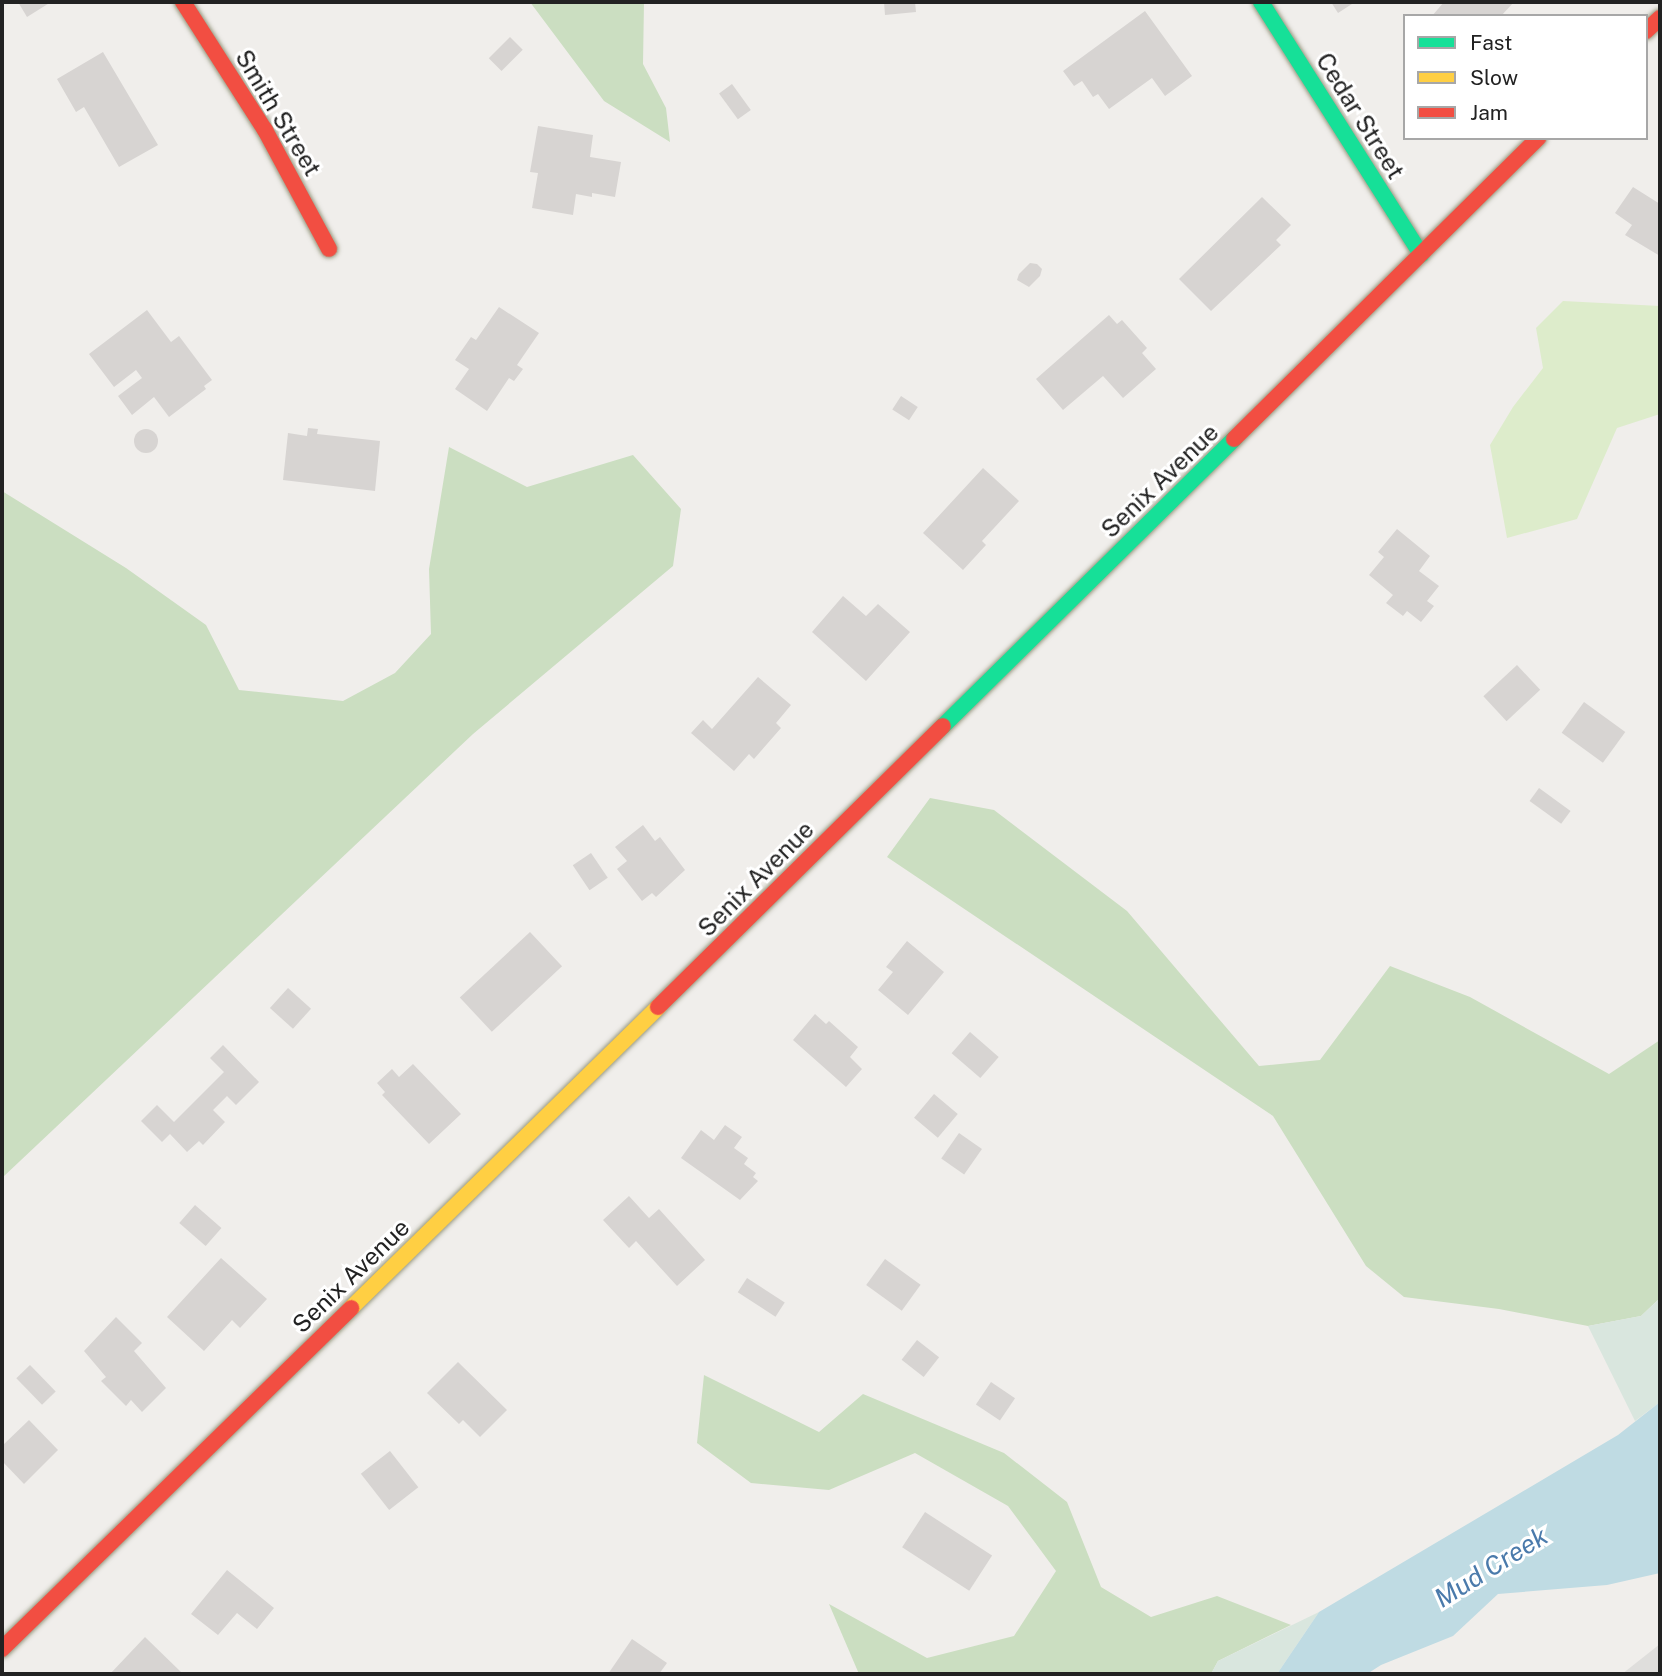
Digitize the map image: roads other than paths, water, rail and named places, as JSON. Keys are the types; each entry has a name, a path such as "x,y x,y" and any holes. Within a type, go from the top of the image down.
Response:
{"street":[{"name":"Smith Street","path":"183,2 265,130 329,249"},
{"name":"Cedar Street","path":"1261,2 1421,254"},
{"name":"Senix Avenue","path":"2,1649 672,995 1536,140"}],"water":[{"name":"Mud Creek","path":"1660,1402 1660,1573 1607,1585 1498,1594 1453,1636 1381,1665 1367,1674 1277,1674 1319,1612 1618,1435"}]}
